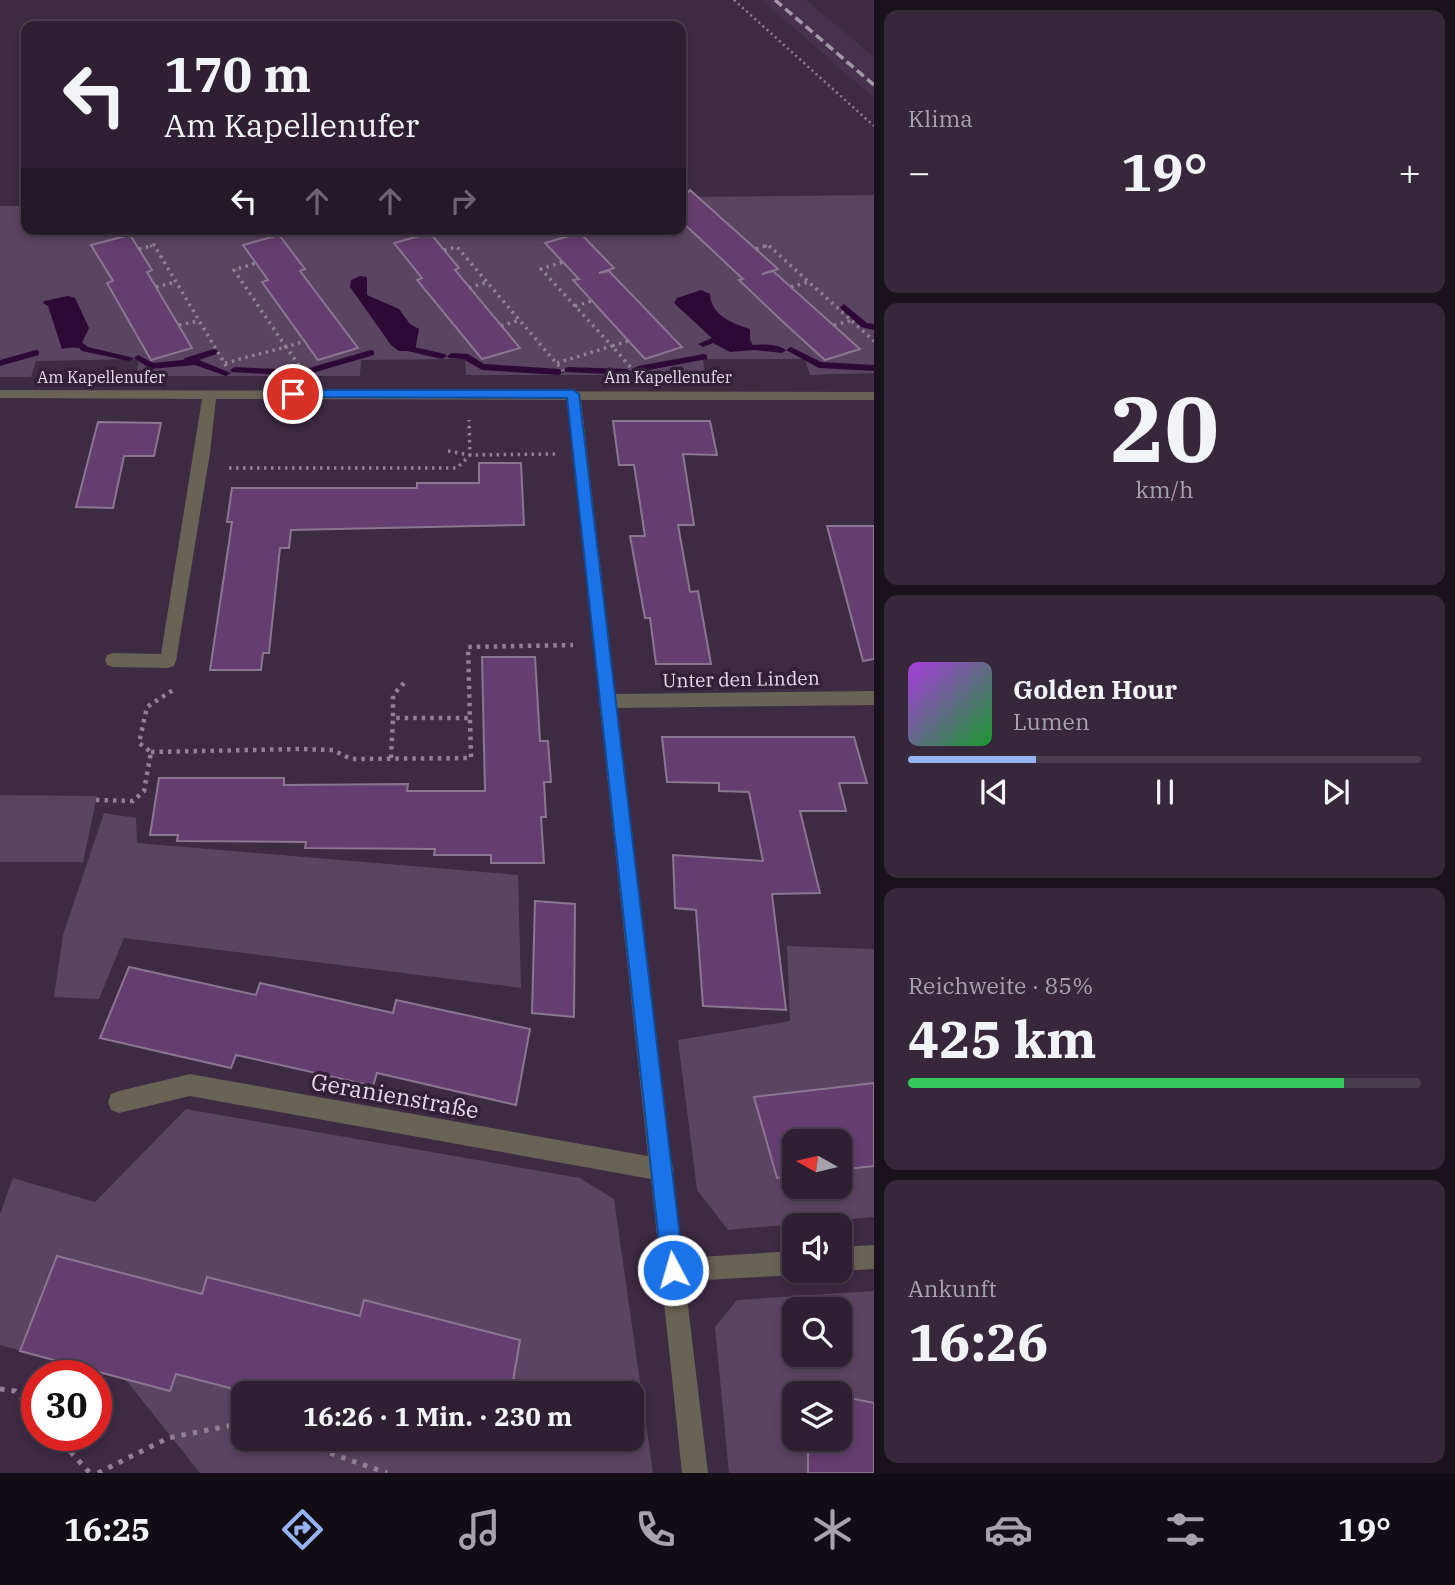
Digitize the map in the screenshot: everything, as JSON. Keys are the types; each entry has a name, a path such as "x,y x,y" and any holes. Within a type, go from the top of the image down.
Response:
{"street":[{"name":"Am Kapellenufer","path":"0,394 874,396"},
{"path":"113,660 167,661 201,468 210,394"},
{"path":"577,394 580,454 695,1473"},
{"name":"Unter den Linden","path":"609,701 874,698"},
{"name":"Geranienstraße","path":"119,1102 190,1085 663,1171"},
{"path":"852,1258 874,1257"},
{"path":"673,1270 782,1264"}],"path":[{"path":"734,0 874,126"},
{"path":"138,249 154,245 243,394"},
{"path":"756,249 768,245 874,341"},
{"path":"444,250 457,247 557,363 577,394"},
{"path":"563,262 541,269 612,346"},
{"path":"256,263 234,270 286,347"},
{"path":"156,287 176,282"},
{"path":"470,288 488,282"},
{"path":"791,287 808,282"},
{"path":"575,306 592,301"},
{"path":"501,326 520,320"},
{"path":"834,326 851,320"},
{"path":"178,325 199,321"},
{"path":"225,363 304,341"},
{"path":"557,363 628,341"},
{"path":"201,468 457,468 470,455 469,419"},
{"path":"448,452 470,455 580,454"},
{"path":"176,688 147,707 139,743 151,752 333,750 351,759 471,758 468,647 603,645"},
{"path":"391,758 393,695 404,682"},
{"path":"393,718 470,718"},
{"path":"96,800 133,801 144,791 151,752"},
{"path":"0,1390 15,1391 21,1398"},
{"path":"98,1473 168,1438 231,1425"},
{"path":"70,1451 90,1473"},
{"path":"324,1451 387,1473"}],"shaded area":[{"path":"762,0 806,0 874,57 874,98"},
{"path":"874,195 874,373 810,375 805,359 703,359 705,375 466,375 465,359 361,360 360,376 136,376 139,359 36,361 31,377 0,377 0,206 21,206 21,235 686,235 686,197"},
{"path":"360,276 367,277 367,295 399,309 410,324 419,329 415,351 399,351 391,345 350,287 351,280"},
{"path":"701,290 710,294 714,307 723,317 750,329 750,340 754,347 731,351 714,340 674,303 677,298"},
{"path":"68,296 75,298 89,328 81,345 62,349 48,306 43,303"},
{"path":"0,795 97,796 83,862 0,862"},
{"path":"104,813 136,818 137,843 518,875 521,988 124,938 99,999 54,997 63,935"},
{"path":"787,946 874,949 874,1217 852,1219 852,1213 782,1213 782,1225 728,1230 697,1190 678,1040 790,1021"},
{"path":"186,1109 580,1178 614,1199 640,1381 231,1381 231,1451 644,1451 644,1410 653,1473 200,1473 126,1380 112,1376 112,1360 54,1360 0,1345 0,1214 13,1178 95,1202"},
{"path":"874,1291 874,1473 729,1473 715,1327 737,1300 782,1297 782,1367 852,1367 852,1297 783,1297"}],"building":[{"path":"690,190 778,269 762,274 773,271 860,349 825,360 739,280 743,279 686,226 686,194"},
{"path":"130,235 152,270 147,272 192,348 151,360 107,283 113,281 91,245"},
{"path":"279,235 305,269 300,271 358,348 318,360 262,282 268,280 243,245"},
{"path":"432,235 459,268 455,270 520,348 482,359 417,280 422,278 394,243"},
{"path":"582,235 614,268 599,273 609,271 682,347 645,359 573,280 579,279 545,243"},
{"path":"613,421 710,421 717,455 683,454 694,525 678,525 690,592 698,591 711,664 656,664 650,618 645,618 630,536 645,536 634,465 619,465"},
{"path":"98,422 161,423 154,456 124,456 113,508 76,507"},
{"path":"479,463 521,463 524,525 291,530 289,548 280,548 269,653 263,653 261,670 210,670 232,522 227,522 232,488 417,488 417,483 479,483"},
{"path":"827,526 874,526 874,659 863,661"},
{"path":"482,657 535,657 540,741 548,741 551,782 544,782 546,817 541,817 544,863 491,863 491,855 434,855 435,849 305,848 306,842 177,841 178,835 150,835 159,778 284,778 284,785 408,784 407,791 485,791"},
{"path":"662,737 854,737 867,783 839,783 846,811 800,811 820,893 772,894 786,1010 703,1006 696,910 675,908 673,855 763,861 749,792 719,791 719,783 667,782"},
{"path":"535,901 575,904 574,1017 532,1013"},
{"path":"129,967 256,995 260,983 393,1013 396,1000 530,1029 516,1105 377,1073 373,1086 236,1055 231,1068 100,1038"},
{"path":"874,1083 874,1166 852,1169 852,1129 782,1129 782,1177 777,1178 754,1097"},
{"path":"57,1256 202,1294 207,1277 360,1316 364,1300 520,1340 513,1381 231,1381 231,1388 176,1374 170,1391 112,1376 112,1360 54,1360 20,1351"},
{"path":"852,1398 874,1403 874,1473 808,1473 808,1451 852,1451"}],"waterway":[{"path":"844,307 864,325 874,327"},
{"path":"703,344 714,340 730,349 754,347 782,350"},
{"path":"66,345 81,345 85,349 129,358"},
{"path":"401,347 442,356"},
{"path":"791,350 819,365 874,368"},
{"path":"188,360 214,352"},
{"path":"0,363 36,353"},
{"path":"309,371 371,353"},
{"path":"452,356 465,356 482,367 559,372"},
{"path":"638,369 704,357"},
{"path":"138,358 151,366 196,362 226,373"},
{"path":"235,370 300,373"},
{"path":"568,370 627,372"}],"railway":[{"path":"775,0 874,85"}],"route":[{"path":"293,394 573,394 673,1270"}]}
